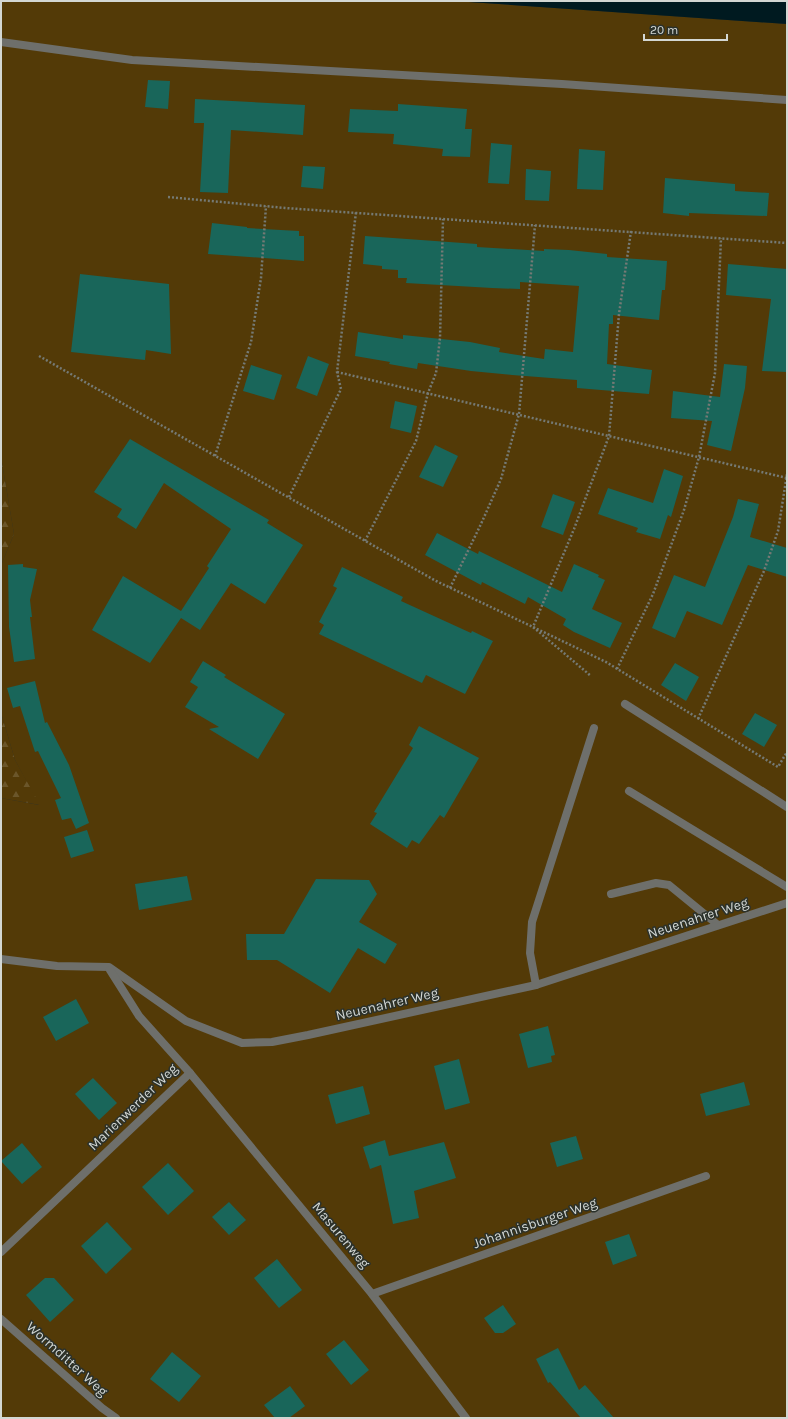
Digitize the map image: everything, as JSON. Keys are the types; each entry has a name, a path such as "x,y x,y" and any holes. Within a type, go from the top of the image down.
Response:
{"lane":[{"path":"1,42 132,60 554,84 787,100"},
{"path":"625,704 787,808"},
{"path":"536,985 530,953 532,922 594,728"},
{"path":"629,791 787,887"},
{"path":"611,894 656,883 669,885 718,925"},
{"name":"Neuenahrer Weg","path":"109,967 186,1021 242,1043 272,1042 536,985 787,903"},
{"path":"1,959 57,966 109,967"},
{"name":"Marienwerder Weg","path":"1,1252 190,1073 138,1016 109,967"},
{"name":"Masurenweg","path":"190,1073 372,1294 466,1418"},
{"name":"Johannisburger Weg","path":"372,1294 706,1176"},
{"name":"Wormditter Weg","path":"1,1319 102,1408 116,1418"}],"path":[{"path":"168,197 266,206 787,243"},
{"path":"215,456 251,342 261,278 266,206"},
{"path":"289,498 341,389 337,372 356,212"},
{"path":"366,541 416,441 428,393 436,373 440,338 443,219"},
{"path":"450,588 501,479 519,414 535,225"},
{"path":"533,627 574,529 608,436 619,314 631,231"},
{"path":"617,669 653,594 684,510 699,457 715,373 721,238"},
{"path":"39,356 450,588 606,662 778,767 787,752"},
{"path":"337,372 608,436 787,476 778,531 764,571 698,718"},
{"path":"533,627 590,676"}],"green space":[{"path":"1,1 454,1 787,24 787,1418 1,1418 1,798 39,805 15,760 1,713 1,565 14,534 1,457"},
{"path":"1,457 14,534 1,565"},
{"path":"1,713 15,760 40,805 1,798"}],"water":[{"path":"454,1 787,1 787,24"}],"building":[{"path":"148,80 170,81 168,109 145,107"},
{"path":"195,99 305,105 303,135 231,130 228,193 200,192 204,123 194,123"},
{"path":"398,104 467,109 465,129 472,129 470,157 442,156 443,149 393,144 394,134 348,132 350,109 398,111"},
{"path":"491,143 512,145 509,184 488,183"},
{"path":"579,149 605,151 603,190 577,189"},
{"path":"303,166 325,167 323,189 301,187"},
{"path":"526,169 551,171 549,201 525,200"},
{"path":"665,178 735,184 735,191 769,193 767,216 689,213 689,216 663,213"},
{"path":"212,223 247,228 299,231 299,236 304,236 304,261 208,254"},
{"path":"365,236 477,244 477,247 544,251 544,249 569,250 607,254 607,257 667,261 665,290 662,290 659,320 613,315 613,324 609,324 607,364 652,370 649,394 577,388 577,380 471,371 418,363 417,369 389,364 390,362 355,356 358,332 403,339 403,335 470,342 500,348 499,352 544,359 545,349 573,352 579,286 520,282 520,289 406,283 407,278 398,278 398,270 382,269 382,266 363,264"},
{"path":"728,264 787,269 787,372 762,371 771,299 726,295"},
{"path":"80,274 169,284 171,354 146,350 145,360 71,352"},
{"path":"308,356 329,364 317,396 296,388"},
{"path":"724,364 747,366 745,388 731,451 707,445 712,421 671,418 673,391 720,397"},
{"path":"251,365 282,375 274,400 243,391"},
{"path":"395,401 417,406 411,433 390,428"},
{"path":"130,439 269,520 267,523 303,545 265,604 231,583 200,630 181,618 150,663 92,630 123,576 181,611 209,568 207,566 231,529 164,483 136,529 117,517 122,509 94,492"},
{"path":"435,445 458,456 443,487 419,477"},
{"path":"664,469 683,476 671,517 668,515 660,539 636,532 638,528 598,514 608,488 653,503"},
{"path":"553,494 575,502 563,535 541,527"},
{"path":"738,499 759,504 750,537 787,548 787,577 748,565 722,625 687,611 675,638 652,628 674,575 705,587 733,517"},
{"path":"437,533 478,554 479,551 562,592 574,564 599,575 598,577 605,580 592,609 622,623 610,648 574,632 563,625 566,619 528,597 525,604 482,582 481,585 425,555"},
{"path":"23,564 23,567 37,569 30,600 32,617 30,617 35,659 14,662 9,627 8,565"},
{"path":"342,567 403,597 401,601 471,633 472,631 493,641 465,694 426,675 422,683 319,634 324,625 319,622 337,588 333,586"},
{"path":"203,661 226,675 224,677 285,714 258,759 209,729 219,727 185,707 198,687 190,682"},
{"path":"675,663 699,677 686,701 661,685"},
{"path":"35,681 45,723 47,722 69,765 89,823 76,829 71,818 62,820 55,800 61,798 38,751 35,752 20,706 13,708 7,688"},
{"path":"755,713 777,725 764,747 742,734"},
{"path":"419,726 479,758 444,818 440,815 419,844 412,840 407,848 370,824 377,813 374,812 413,748 409,745"},
{"path":"87,830 94,851 71,858 64,837"},
{"path":"187,876 192,900 139,910 135,884"},
{"path":"316,879 369,880 377,894 359,922 397,944 385,964 358,948 330,993 277,960 247,960 246,934 284,934"},
{"path":"76,999 89,1023 56,1041 43,1017"},
{"path":"548,1026 555,1055 551,1056 552,1062 528,1068 519,1034"},
{"path":"459,1059 470,1103 445,1110 434,1066"},
{"path":"93,1078 117,1103 99,1120 75,1094"},
{"path":"744,1082 750,1105 706,1116 700,1094"},
{"path":"363,1086 370,1114 336,1124 328,1095"},
{"path":"576,1136 583,1159 557,1167 550,1143"},
{"path":"385,1140 389,1156 444,1142 456,1178 414,1191 419,1218 393,1224 381,1165 370,1169 363,1147"},
{"path":"22,1143 42,1167 22,1184 1,1161"},
{"path":"168,1163 194,1191 168,1215 142,1187"},
{"path":"229,1202 246,1220 229,1235 212,1217"},
{"path":"107,1222 132,1249 106,1274 81,1246"},
{"path":"629,1234 637,1256 613,1265 605,1242"},
{"path":"277,1259 302,1290 279,1308 254,1278"},
{"path":"45,1278 54,1278 74,1300 50,1322 26,1295"},
{"path":"503,1305 516,1324 503,1333 495,1333 484,1318"},
{"path":"344,1340 369,1370 351,1385 326,1354"},
{"path":"558,1348 579,1390 585,1385 614,1418 581,1418 550,1382 548,1383 536,1359"},
{"path":"172,1352 201,1376 179,1402 150,1379"},
{"path":"290,1386 305,1406 289,1418 275,1418 264,1405"}]}
